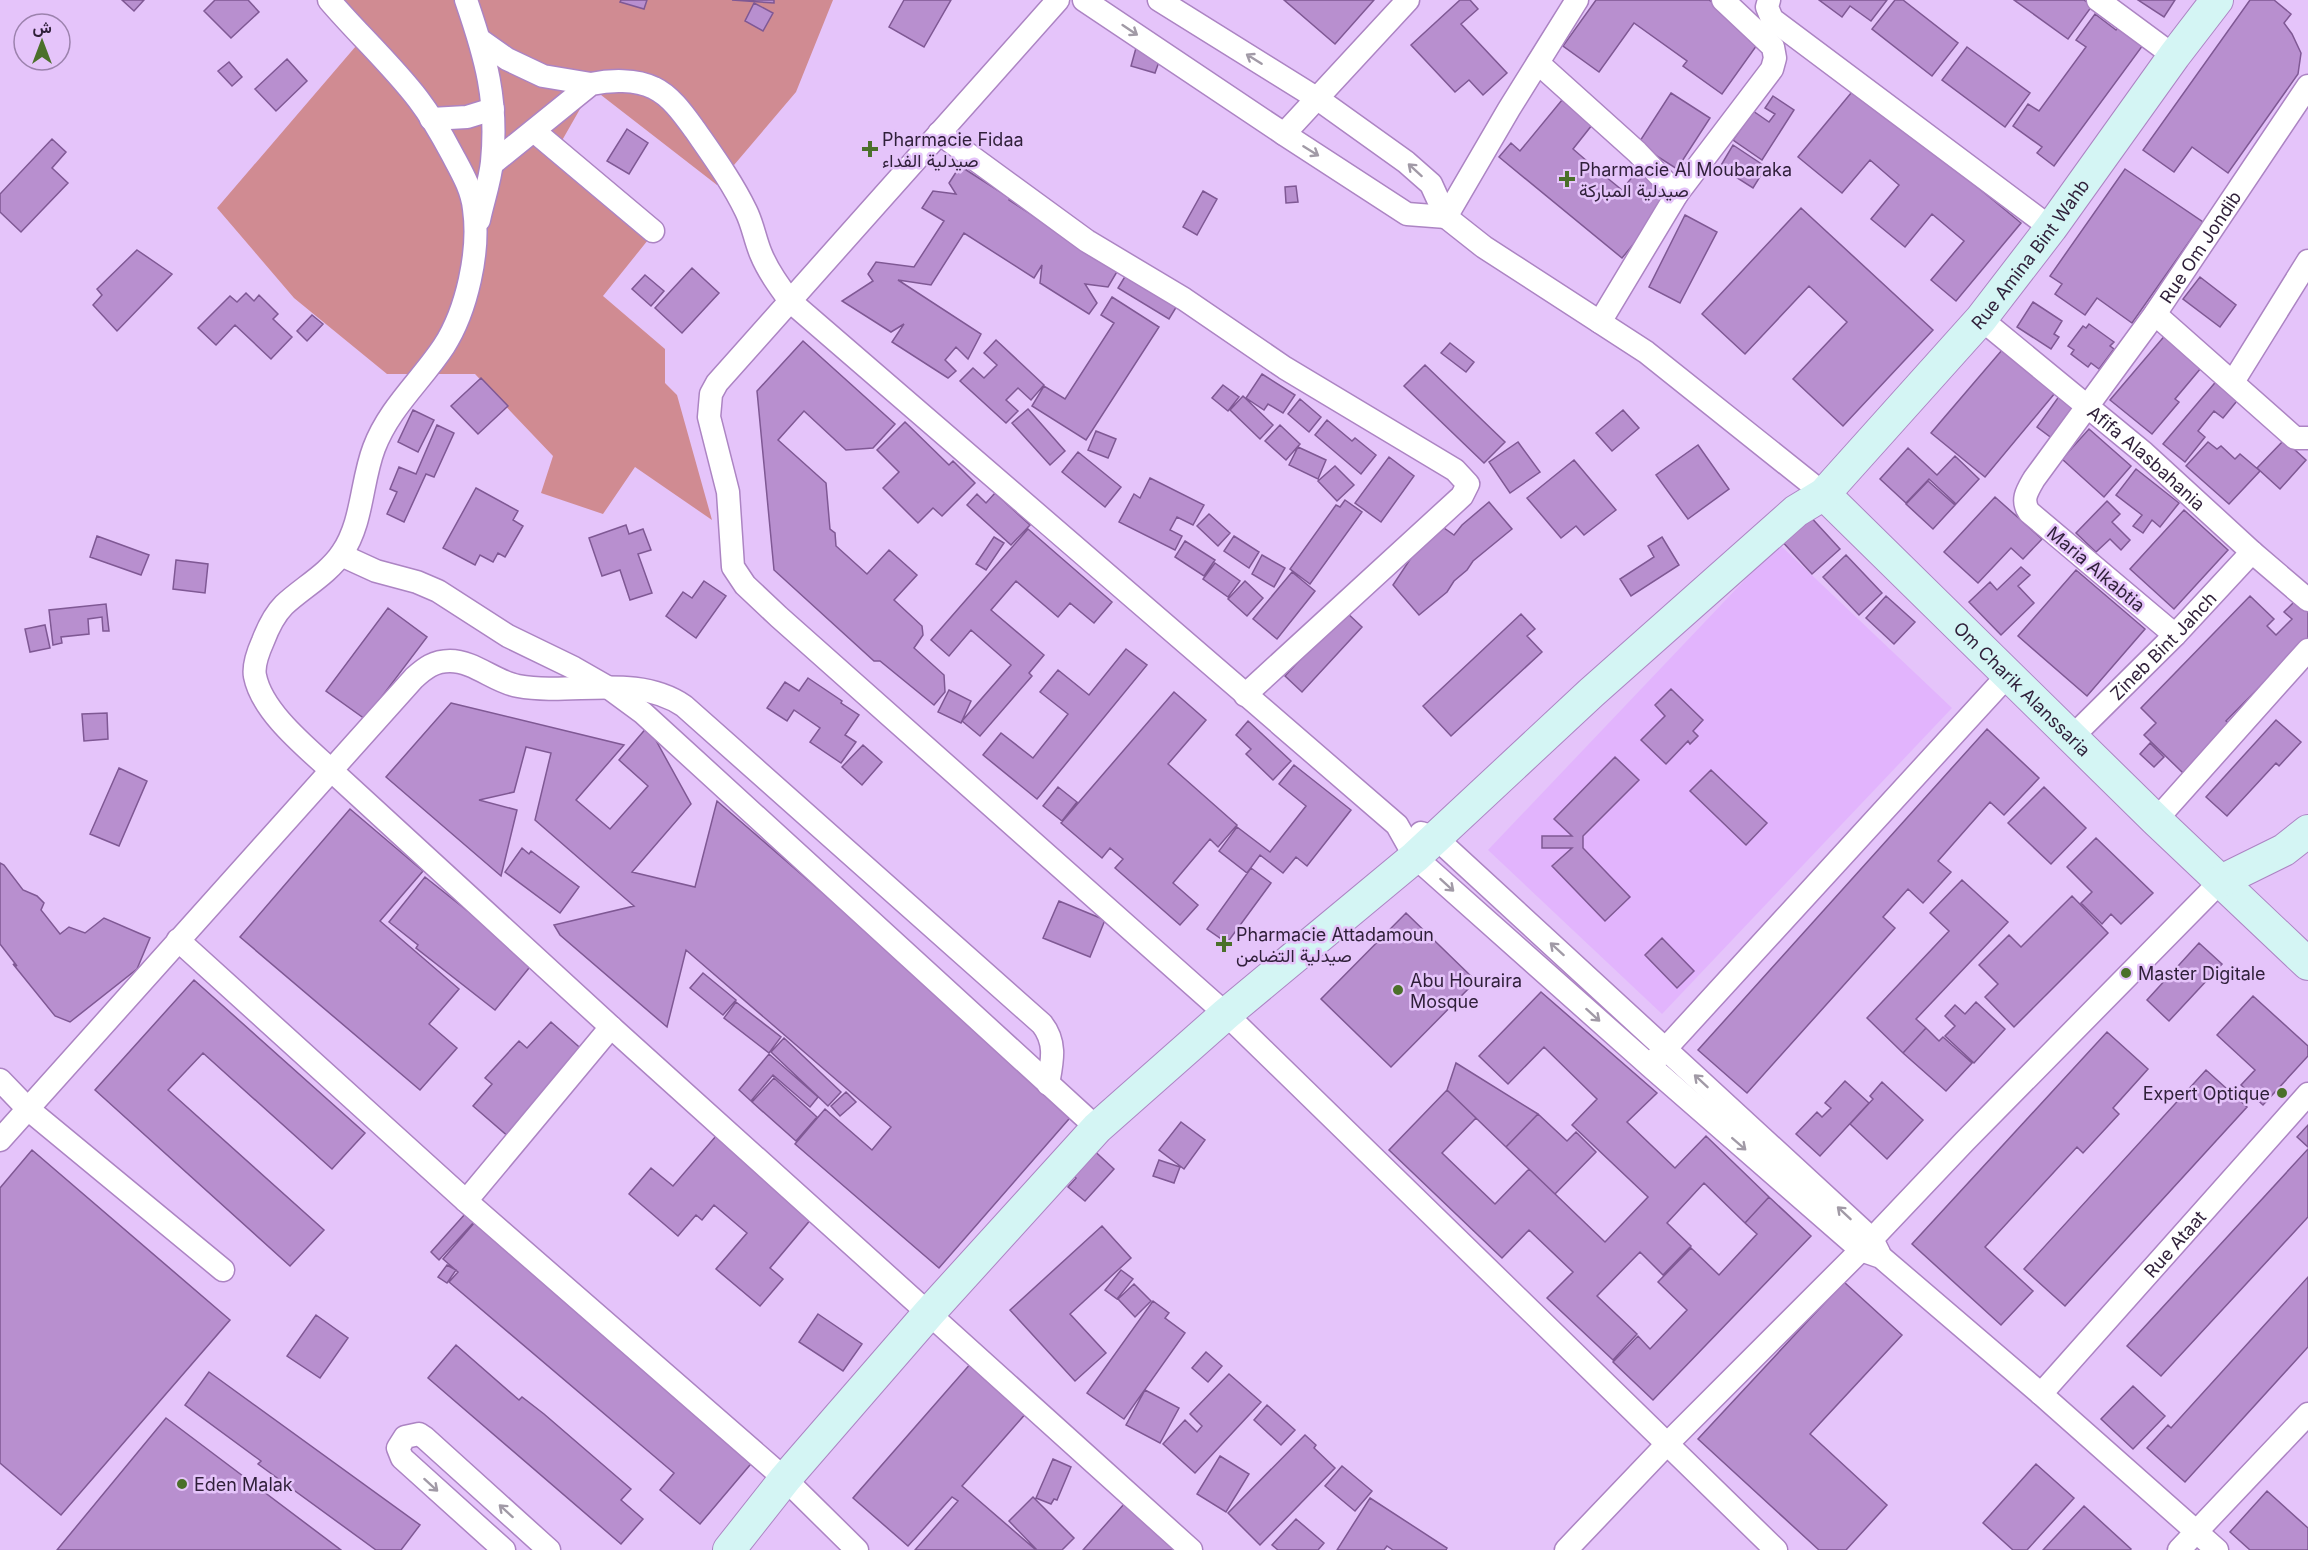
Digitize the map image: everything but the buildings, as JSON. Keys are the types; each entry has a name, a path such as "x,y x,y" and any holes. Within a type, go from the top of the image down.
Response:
{"street":[{"path":"329,0 383,58 419,100 431,119 465,179 474,208 475,233"},
{"path":"466,0 480,40 492,90 493,109 492,164 475,233 464,302 456,324 443,347 395,408 374,446 364,478 358,513 341,555 282,607 269,625 259,649 254,674 261,694 287,728 332,771 611,1027 1191,1550"},
{"path":"1058,0 717,383 711,394 710,417 728,492 732,561 738,577 788,625 1226,1014 1776,1550"},
{"path":"1084,0 1407,214 1446,217"},
{"path":"1158,0 1318,99 1406,162 1431,184 1446,217 1484,247 1646,352 1824,494"},
{"path":"1284,134 1408,0"},
{"path":"1446,217 1577,0"},
{"path":"1769,0 1767,7 1772,19 2051,228"},
{"path":"2098,0 2174,56"},
{"name":"Rue Amina Bint Wahb","path":"729,1550 785,1479 929,1313 1097,1128 1226,1014 1426,847 1591,693 1796,511 1824,494 1981,319 2051,228 2174,56 2217,0"},
{"path":"1600,322 1677,194 1772,69 1775,53 1773,46 1730,2"},
{"path":"480,40 507,59 543,76 591,84 606,81 633,83 653,87 669,98 736,190 748,214 760,252 771,274 790,301 1397,825 1666,1048 1871,1249"},
{"path":"1538,63 1637,152 1677,194"},
{"path":"492,164 591,84"},
{"name":"Rue Om Jondib","path":"2024,498 2034,479 2154,314 2308,86"},
{"path":"431,119 467,117 493,109"},
{"path":"534,131 653,231"},
{"path":"939,133 1087,241 1184,299 1285,368 1455,470 1468,484 1462,496 1245,695"},
{"path":"2233,382 2308,261"},
{"path":"2154,314 2295,438 2304,439"},
{"name":"Afifa Alasbahania","path":"1981,319 2144,453 2308,600"},
{"name":"Om Charik Alanssaria","path":"1824,494 2156,820 2308,964"},
{"name":"Maria Alkabtia","path":"2024,498 2029,512 2175,635"},
{"name":"Zineb Bint Jahch","path":"2072,737 2175,635 2252,552"},
{"path":"341,555 376,571 417,582 438,591 508,636 609,688 644,713 1097,1128"},
{"path":"2156,820 2308,650"},
{"path":"0,1140 414,678 425,668 438,662 452,661 466,664 495,679 516,686 609,688 659,693 684,706 1042,1024 1052,1039 1053,1047 1048,1084"},
{"path":"1650,1066 2008,675"},
{"path":"1571,1548 1668,1443 1871,1249 1965,1141 2221,881 2284,850 2308,831"},
{"path":"1426,847 1650,1066 1871,1249 2041,1394 2217,1550"},
{"path":"178,940 466,1201 785,1479 857,1550"},
{"path":"466,1201 611,1027"},
{"path":"0,1080 28,1109 223,1270"},
{"name":"Rue Ataat","path":"2041,1394 2308,1094"},
{"path":"2179,1550 2308,1414"},
{"path":"504,1550 408,1464 399,1453 398,1448 405,1437 419,1434 425,1438 549,1550"}],"shaded area":[{"path":"319,0 833,0 796,92 717,185 592,88 560,144 656,230 603,296 665,349 665,383 677,395 712,520 635,467 603,514 541,493 553,456 475,374 387,374 294,298 217,208 362,39"},
{"path":"1779,544 1952,708 1662,1014 1488,850"}],"place":[{"name":"Pharmacie Fidaa صيدلية الفداء","path":"870,149"},
{"name":"Pharmacie Al Moubaraka صيدلية المباركة","path":"1567,179"},
{"name":"Pharmacie Attadamoun صيدلية التضامن","path":"1224,944"},
{"name":"Master Digitale","path":"2126,973"},
{"name":"Abu Houraira Mosque","path":"1398,990"},
{"name":"Expert Optique","path":"2282,1093"},
{"name":"Eden Malak","path":"182,1484"}]}
